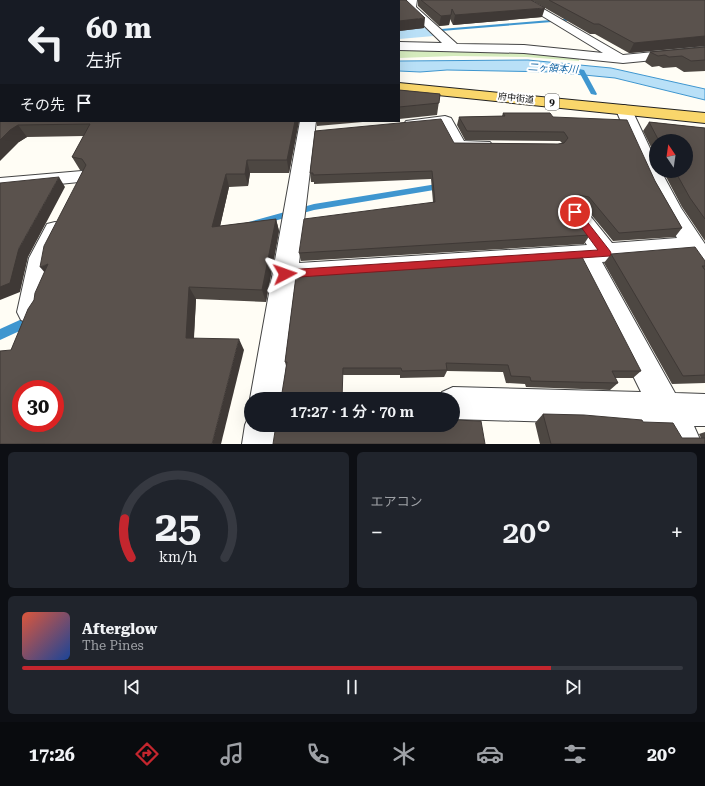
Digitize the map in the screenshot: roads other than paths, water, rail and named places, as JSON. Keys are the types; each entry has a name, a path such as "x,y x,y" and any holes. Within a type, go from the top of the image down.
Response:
{"main road":[{"name":"府中街道","path":"400,86 705,118"}],"street":[{"path":"412,0 411,8 453,47"},
{"path":"521,0 623,59"},
{"path":"400,46 524,49 623,59 705,51"},
{"path":"624,110 658,185 699,254"},
{"path":"394,126 444,121 458,146 498,146"},
{"path":"267,392 295,214 312,129"},
{"path":"0,184 82,177 41,258 31,312"},
{"path":"575,212 596,254 667,409 685,444"},
{"path":"285,274 596,254 699,254"},
{"path":"460,403 705,410"},
{"path":"259,444 261,432"}],"water":[{"name":"二ヶ領本川","path":"528,60 611,68 705,89 705,100 615,78 553,72 447,70 420,72 400,71 400,61"}],"waterway":[{"path":"441,30 575,19"},
{"path":"400,34 428,32"},
{"name":"二ヶ領本川","path":"581,70 594,94"},
{"path":"252,224 314,207 443,186"},
{"path":"0,335 33,319"}]}
